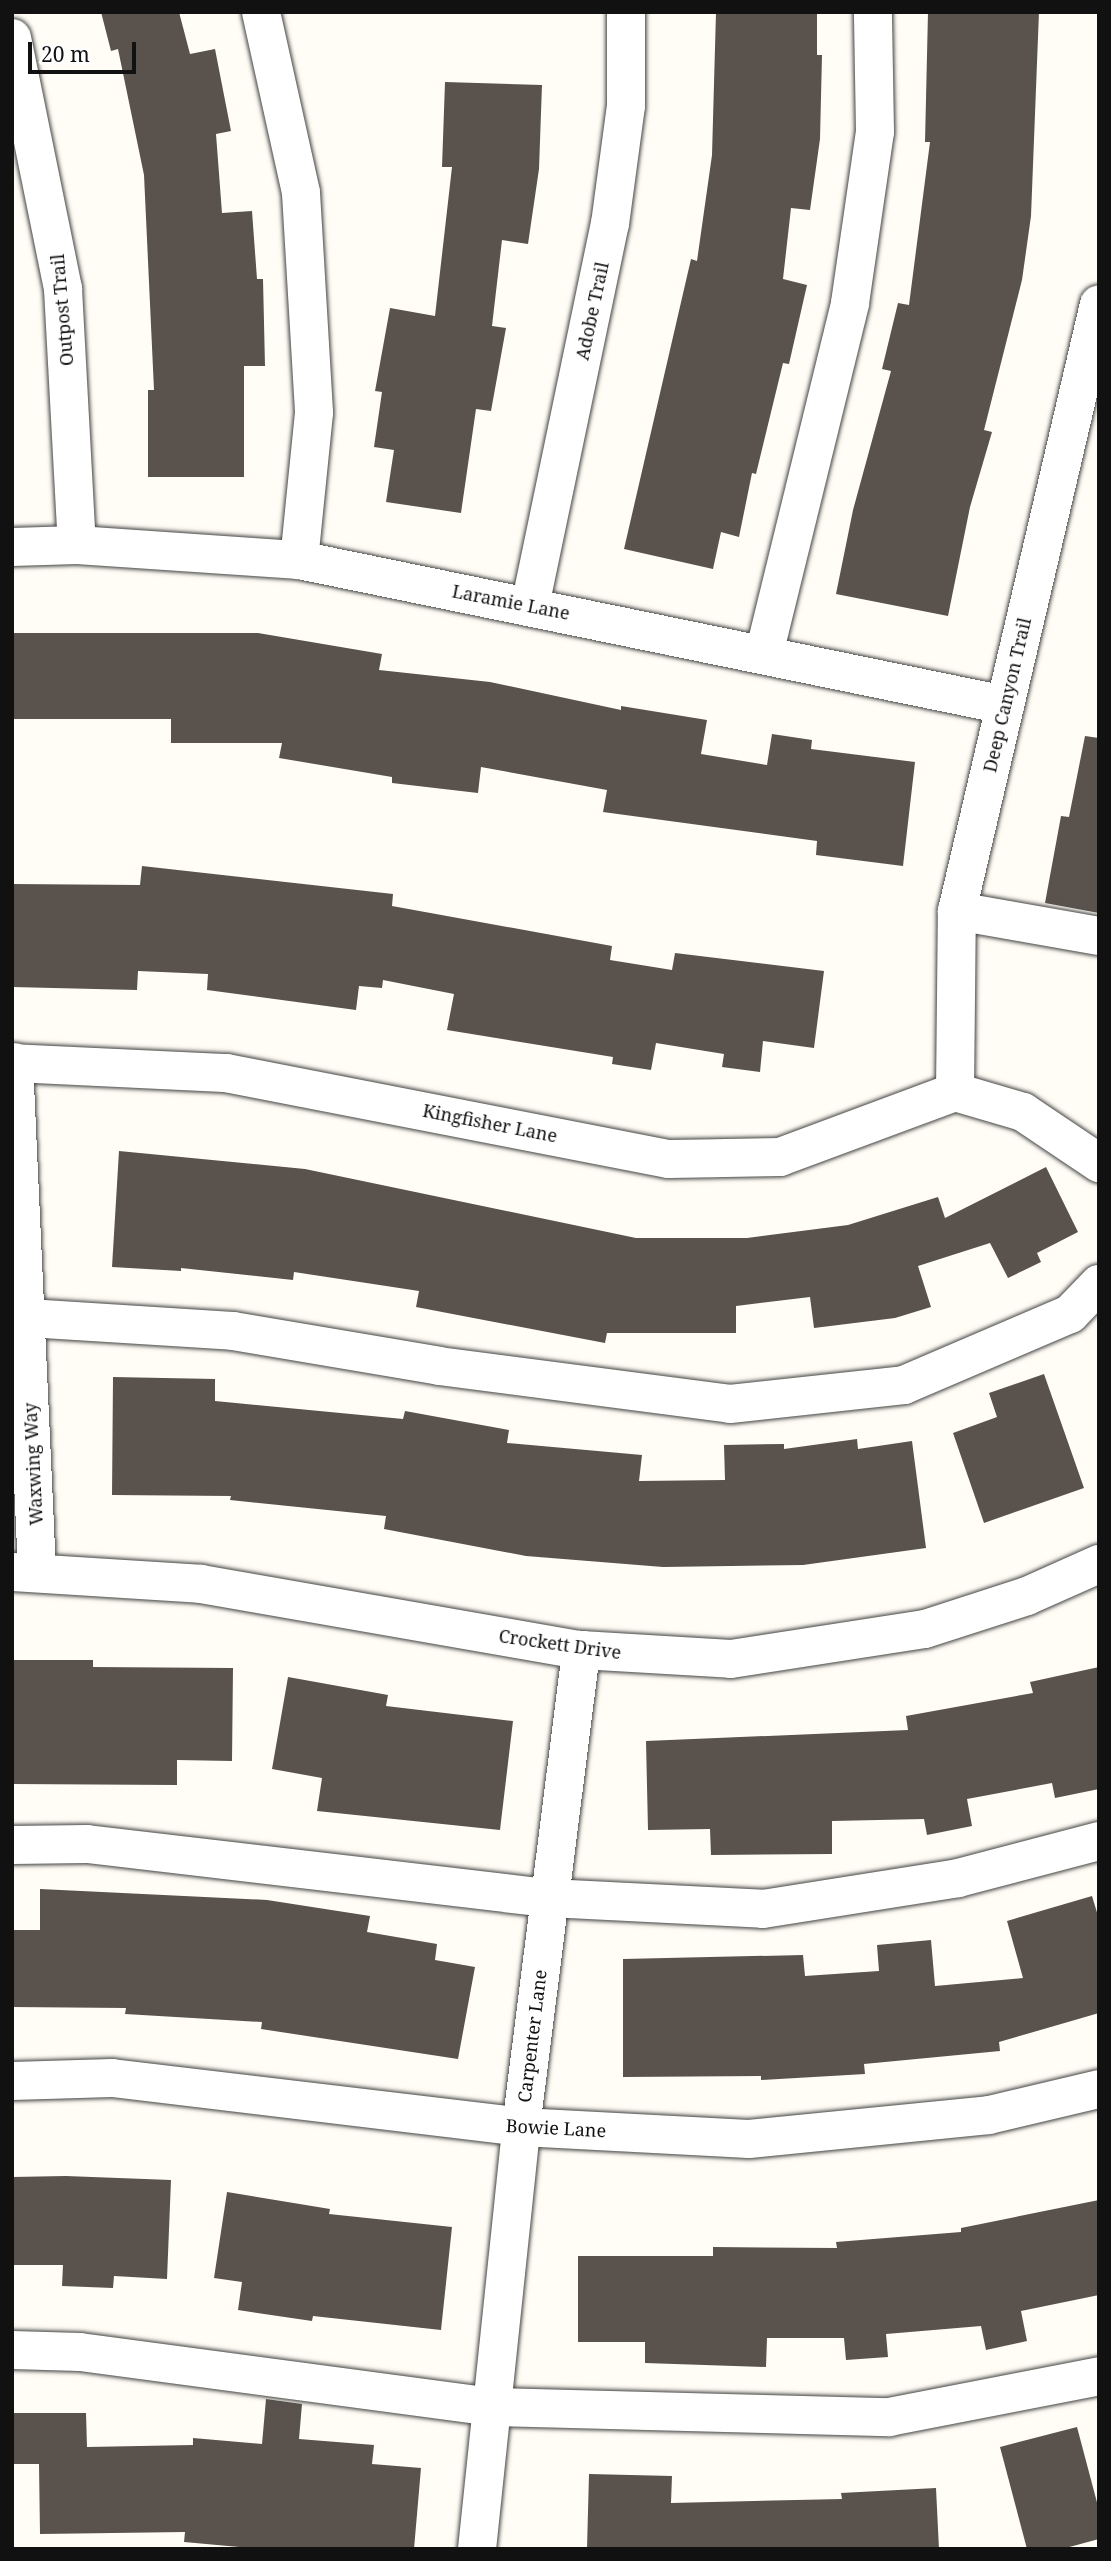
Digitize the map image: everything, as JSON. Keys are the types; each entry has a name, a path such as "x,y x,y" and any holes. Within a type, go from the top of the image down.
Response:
{"street":[{"path":"261,12 301,193 314,413 299,560"},
{"name":"Adobe Trail","path":"530,606 610,224 626,106 626,12"},
{"path":"764,654 850,303 875,132 873,12"},
{"name":"Outpost Trail","path":"12,38 63,289 77,545"},
{"name":"Deep Canyon Trail","path":"955,1092 957,911 1004,705 1094,351 1099,304"},
{"name":"Laramie Lane","path":"12,547 77,545 299,560 1004,705"},
{"path":"957,911 1099,936"},
{"name":"Kingfisher Lane","path":"13,1063 226,1073 669,1159 780,1157 955,1092"},
{"name":"Waxwing Way","path":"13,1063 25,1572"},
{"path":"955,1092 1023,1112 1099,1163"},
{"path":"19,1316 233,1331 439,1366 730,1404 904,1385 1070,1314 1099,1284"},
{"name":"Crockett Drive","path":"25,1572 201,1584 580,1650 731,1660 925,1629 1027,1596 1097,1568"},
{"name":"Carpenter Lane","path":"477,2549 494,2407 521,2127 580,1650"},
{"path":"12,1845 87,1844 549,1898 763,1909 958,1878 1099,1841"},
{"name":"Bowie Lane","path":"12,2081 112,2078 521,2127 749,2139 989,2115 1099,2089"},
{"path":"12,2350 80,2352 494,2407 889,2417 1099,2376"}],"building":[{"path":"101,12 179,12 190,54 215,49 231,131 216,134 222,213 252,211 257,279 263,279 265,366 244,366 244,477 148,477 148,390 154,390 144,175 118,49 111,51"},
{"path":"716,12 817,12 817,55 822,55 820,139 810,210 791,208 783,279 807,285 789,364 783,363 756,474 752,473 739,537 721,532 713,569 624,549 691,259 697,261 712,155"},
{"path":"928,12 1039,12 1031,216 1022,280 984,430 992,432 970,507 948,616 836,594 853,510 891,371 882,369 898,303 909,305 930,142 925,142"},
{"path":"445,82 542,85 539,169 528,244 502,240 492,326 506,328 491,411 476,409 461,513 386,502 394,450 374,447 382,392 375,391 390,308 435,316 452,167 442,167"},
{"path":"12,633 258,633 382,654 379,670 490,682 621,710 621,706 707,720 701,754 767,765 772,734 812,740 811,749 915,762 903,866 816,855 817,841 603,812 607,790 481,767 478,793 392,783 392,777 279,758 282,743 171,743 171,719 12,719"},
{"path":"1085,736 1099,738 1099,913 1045,903 1061,816 1069,817"},
{"path":"142,866 393,894 392,906 612,946 610,960 672,970 675,953 824,971 814,1048 763,1041 760,1072 722,1067 724,1054 656,1043 651,1070 612,1064 613,1057 447,1030 454,994 383,980 382,988 359,986 356,1010 207,990 208,974 138,971 137,990 12,987 12,884 140,885"},
{"path":"119,1151 305,1169 636,1238 747,1238 848,1225 938,1197 945,1218 1046,1167 1078,1232 1037,1253 1041,1262 1008,1278 990,1243 918,1266 931,1307 895,1318 814,1328 810,1297 736,1306 736,1333 607,1333 605,1343 416,1307 419,1291 294,1272 293,1280 181,1268 181,1271 112,1267"},
{"path":"1044,1374 1084,1488 984,1523 953,1433 997,1417 989,1393"},
{"path":"113,1377 215,1379 215,1401 403,1419 405,1411 509,1430 507,1443 642,1455 639,1481 725,1480 724,1445 784,1444 784,1449 857,1439 858,1449 912,1441 926,1548 803,1565 663,1567 526,1556 384,1529 386,1516 230,1500 231,1496 112,1495"},
{"path":"12,1660 93,1660 93,1667 233,1668 232,1761 177,1760 177,1785 12,1784"},
{"path":"1099,1667 1099,1789 1055,1798 1052,1783 967,1799 972,1826 927,1835 924,1819 832,1821 832,1854 711,1855 710,1829 648,1830 646,1741 908,1730 906,1716 1033,1693 1030,1682"},
{"path":"288,1677 388,1695 386,1706 513,1721 500,1830 317,1811 322,1778 272,1769"},
{"path":"40,1889 267,1900 370,1916 367,1932 437,1944 435,1960 475,1967 458,2059 261,2029 262,2022 125,2014 126,2008 12,2007 12,1930 40,1930"},
{"path":"1092,1896 1099,1919 1099,2013 999,2042 1000,2051 864,2064 865,2074 761,2080 761,2076 623,2077 623,1959 803,1955 805,1976 879,1971 877,1945 931,1940 935,1986 1023,1978 1007,1921"},
{"path":"12,2177 171,2180 167,2279 114,2276 113,2288 62,2286 63,2265 12,2265"},
{"path":"227,2192 330,2209 329,2214 452,2227 441,2330 313,2316 312,2321 238,2310 242,2282 214,2278"},
{"path":"1099,2200 1099,2295 1021,2311 1027,2341 986,2350 981,2326 886,2334 888,2357 846,2360 844,2338 767,2338 766,2367 645,2363 645,2342 578,2342 578,2256 713,2256 713,2247 837,2248 836,2242 961,2232 961,2228"},
{"path":"266,2399 302,2404 299,2439 374,2445 372,2464 421,2468 414,2549 261,2549 184,2542 185,2532 40,2534 39,2464 12,2464 12,2413 86,2413 87,2447 193,2445 193,2438 262,2444"},
{"path":"1077,2427 1099,2510 1099,2539 1062,2549 1027,2549 1000,2447"},
{"path":"589,2474 672,2476 671,2503 842,2499 841,2493 936,2488 939,2549 587,2549"}]}
